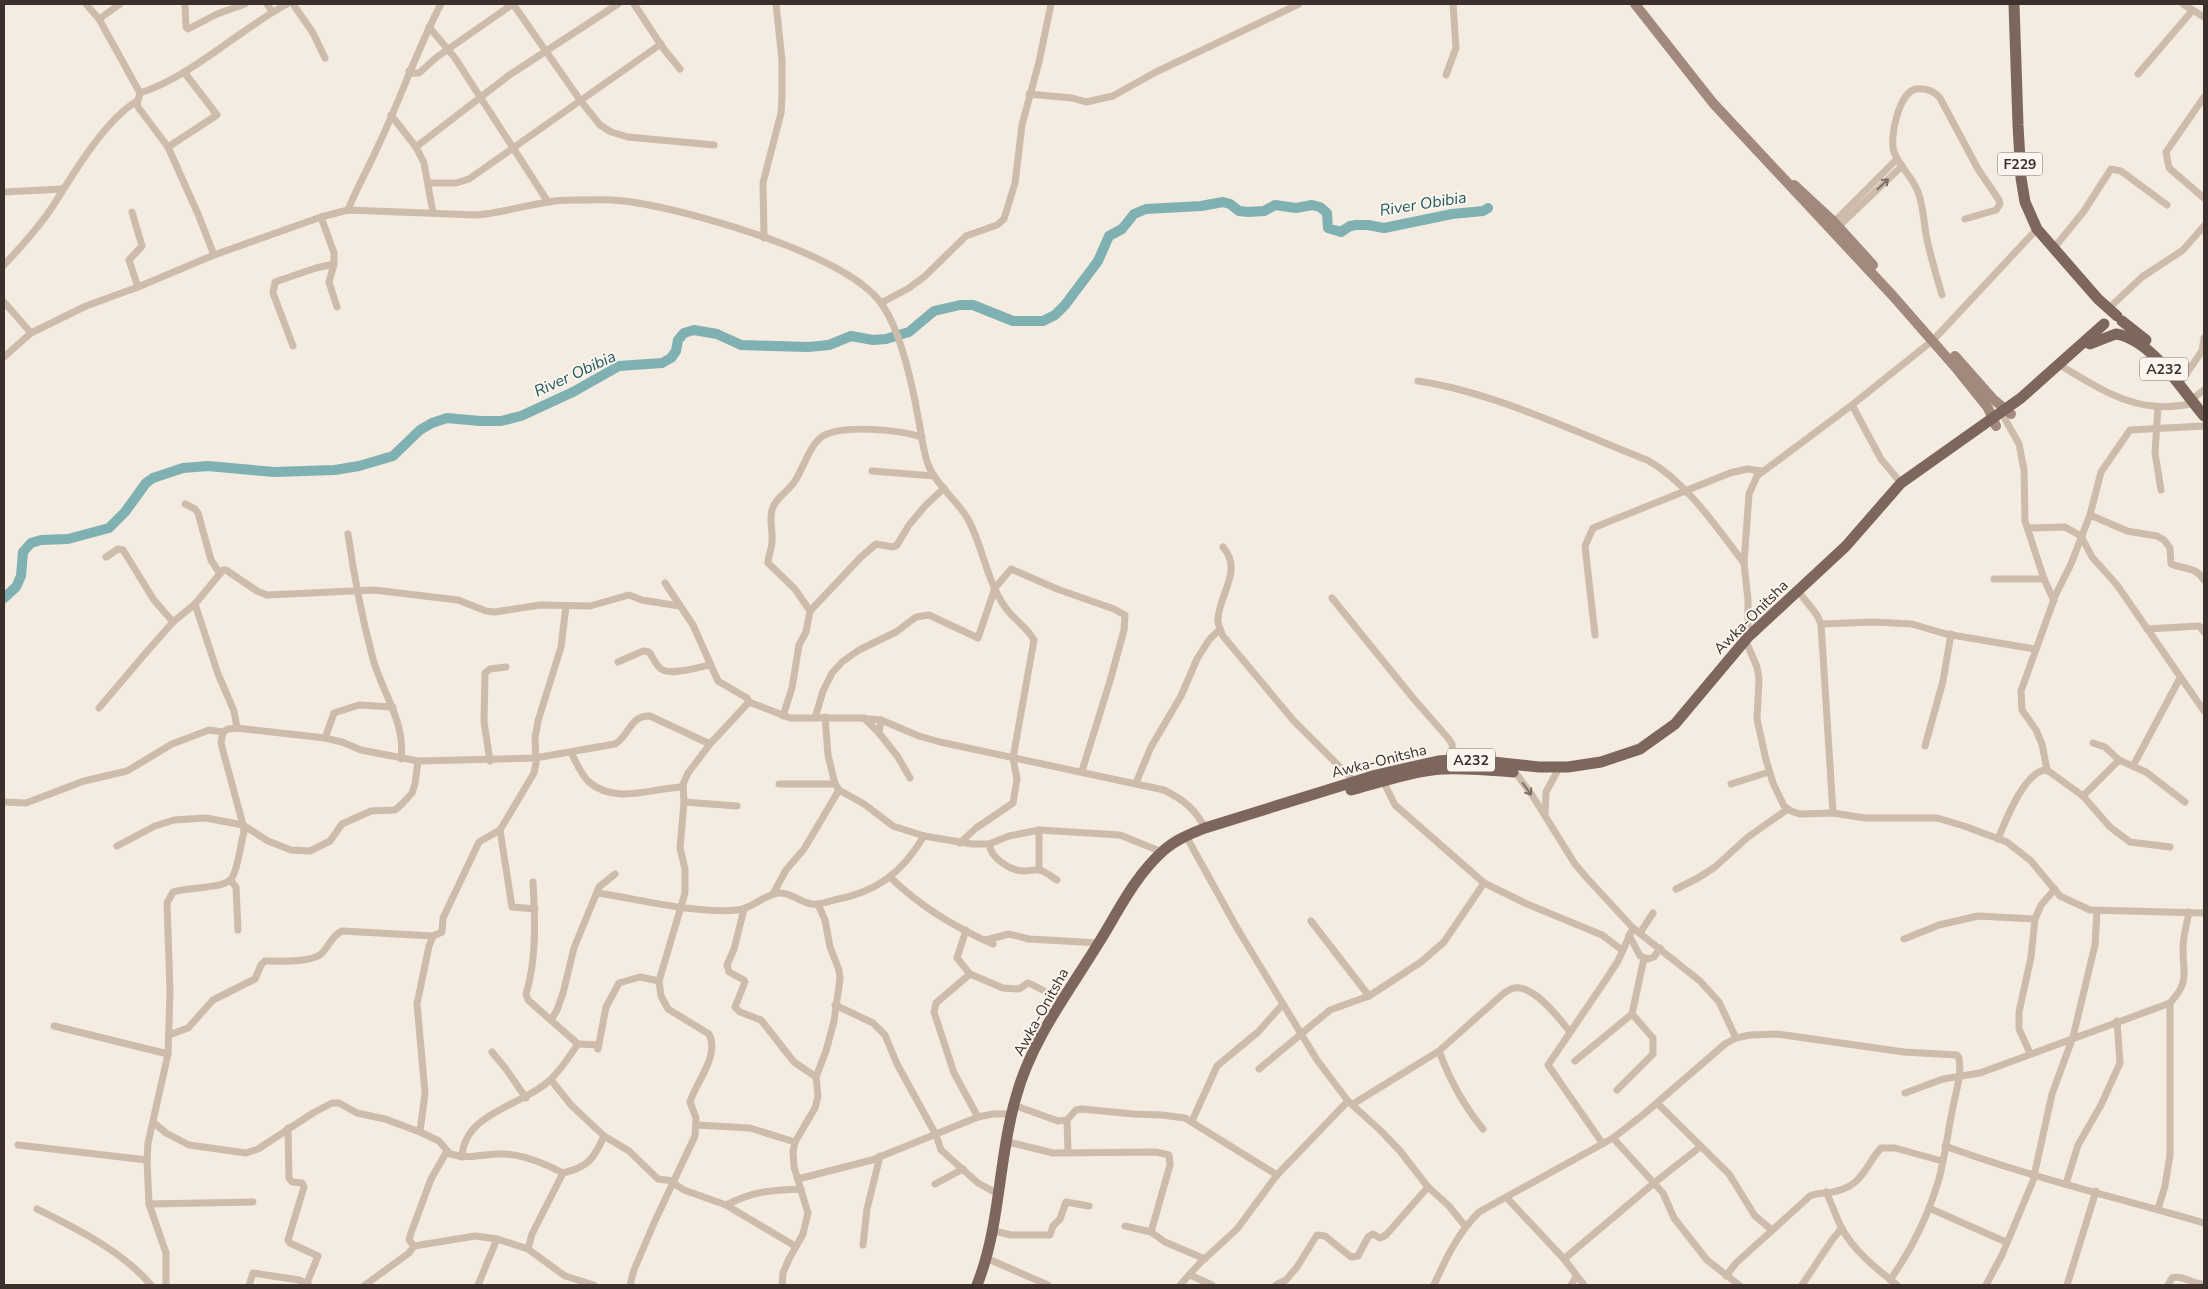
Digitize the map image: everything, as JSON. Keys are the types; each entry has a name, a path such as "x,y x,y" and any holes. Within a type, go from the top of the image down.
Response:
{"main road":[{"path":"1636,4 1713,103 1934,339"},
{"name":"F229","path":"2014,4 2021,178 2025,202 2037,229 2098,299 2116,315"},
{"path":"1775,171 1804,192 1836,225 2002,418"},
{"name":"F229","path":"2098,299 2104,323"},
{"path":"2116,315 2123,327 2114,334 2106,331 2104,323 2111,316 2116,315"},
{"name":"A232","path":"2116,315 2152,345 2200,398 2204,416"},
{"name":"Awka-Onitsha","path":"976,1285 989,1259 998,1232 1015,1111 1046,1041 1143,884 1168,856 1187,839 1382,781 1441,769 1512,768 1587,772 1613,766 1637,757 1675,733 1696,712 1748,641 1846,546 1901,483 2002,418 2098,331 2104,323"},
{"name":"A232","path":"2114,334 2130,337 2149,351 2200,398"},
{"name":"Awka-Onitsha","path":"1748,641 1802,596 1846,555 1902,490 2002,418 2088,345 2114,334"},
{"name":"Awka-Onitsha","path":"983,1285 989,1259 998,1194 1015,1111 1028,1064 1062,1000 1135,883 1162,852 1205,828 1402,769 1465,759 1512,768"}],"street":[{"path":"86,4 99,19 140,93 141,97 138,101 138,107 168,147 214,255"},
{"path":"99,19 120,4"},
{"path":"184,4 188,29 217,14 244,4"},
{"path":"267,4 272,12"},
{"path":"140,93 170,81 272,12 288,4"},
{"path":"293,4 313,33 325,58"},
{"path":"348,210 357,185 379,144 409,71 441,4"},
{"path":"409,71 416,74 419,73 447,50 513,4 580,100 600,125 611,132 653,140 714,145"},
{"path":"416,148 479,97 618,4"},
{"path":"634,4 680,69"},
{"path":"764,238 763,183 781,114 782,96 782,69 776,4"},
{"path":"881,303 909,288 926,276 966,236 997,225 1004,219 1015,183 1022,125 1052,4"},
{"path":"1029,94 1072,98 1086,102 1113,96 1154,74 1299,4"},
{"path":"1446,75 1456,48 1454,4"},
{"path":"2183,4 2204,17"},
{"path":"2138,74 2192,10"},
{"path":"429,27 455,58 548,202"},
{"path":"429,183 463,182 661,44"},
{"path":"168,147 217,115 207,99 184,72"},
{"path":"1942,295 1928,242 1919,192 1898,159 1892,144 1900,103 1911,90 1931,91 1940,98 1978,169 1999,200 1999,207 1996,210 1965,219"},
{"path":"2204,97 2166,152 2169,168 2204,198"},
{"path":"4,265 47,213 111,124 129,106 138,101"},
{"path":"391,115 416,148 424,163 429,183 432,213"},
{"path":"1836,225 1898,159"},
{"path":"1836,225 1902,166"},
{"path":"2054,248 2084,211 2111,169 2121,171 2167,205"},
{"path":"4,192 63,189"},
{"path":"4,357 31,333 86,306 138,287 214,255 321,217 348,210 476,215 494,214 548,202 591,200 646,204 685,213 764,238 816,258 853,277 873,291 881,303 895,329 900,345 915,399 924,452 934,476 968,520 995,588 1005,607 1034,640 1013,758 1017,779 1013,803 976,828 960,843"},
{"path":"132,212 142,246 128,262 138,287"},
{"path":"321,217 334,254 334,264 329,282 337,307"},
{"path":"2116,315 2142,277 2182,250 2204,226"},
{"path":"2037,229 1934,339 1852,405 1762,471 1753,482 1749,494 1744,563 1748,600 1748,641 1759,679 1757,719 1769,772 1779,798 1788,809 1800,814 1833,814 1865,818 1936,818 2007,842 2031,861 2060,896 2090,910 2204,913"},
{"path":"292,346 273,293 275,282 334,264"},
{"path":"4,302 31,333"},
{"path":"2182,380 2202,351 2204,338"},
{"path":"2063,367 2107,393 2121,399 2158,407 2176,408 2200,398"},
{"path":"1418,381 1445,385 1514,408 1660,467 1714,524 1744,563"},
{"path":"1852,405 1881,458 1901,483"},
{"path":"2158,407 2155,453 2161,490"},
{"path":"2002,418 2019,444 2024,470 2025,521 2044,579 2054,601"},
{"path":"2170,847 2130,842 2110,826 2083,796 2047,770 2042,744 2036,730 2024,715 2021,691 2032,664 2035,649 2090,515 2101,472 2129,431 2204,426"},
{"path":"810,612 796,589 768,563 772,540 772,510 776,501 794,482 811,450 824,436 838,432 867,429 896,431 922,437"},
{"path":"1594,635 1585,546 1593,528 1730,473 1747,468 1762,471"},
{"path":"872,471 934,476"},
{"path":"783,716 792,688 800,645 806,632 810,612 817,602 876,544 893,547 897,545 909,525 944,488"},
{"path":"185,504 198,513 211,560 220,574"},
{"path":"2090,515 2128,531 2157,536 2164,540 2170,548 2171,564 2196,572 2204,580"},
{"path":"2028,528 2065,528 2081,536 2092,557 2117,585 2204,711"},
{"path":"348,534 356,590 374,662 393,707 401,745 401,759"},
{"path":"1223,547 1229,554 1232,566 1217,620 1230,647 1270,695 1316,745 1337,762 1354,782"},
{"path":"106,557 118,548 124,550 154,600 173,622"},
{"path":"815,718 823,690 832,673 842,662 859,650 896,632 916,617 929,615 978,638 995,588 1011,569 1125,615 1124,630 1110,681 1082,771"},
{"path":"99,708 173,622 195,604 223,570 229,570 256,591 267,595 356,590 388,591 458,600 486,611 495,612 540,605 590,606 630,595 642,600 679,606"},
{"path":"1994,579 2044,579"},
{"path":"665,583 693,625 718,681 747,698 749,702 783,716 796,718 864,718 881,720 919,736 940,742 1164,790 1181,798 1194,809 1205,828"},
{"path":"1802,596 1822,624 1833,814"},
{"path":"1332,598 1412,698 1448,738 1452,744 1454,760"},
{"path":"195,604 212,656 234,711 237,728"},
{"path":"169,1035 188,1028 213,1000 255,979 261,965 265,961 314,958 322,954 335,934 342,931 433,936 442,932 443,918 479,842 500,830 531,779 536,763 535,738 538,722 561,648 566,606"},
{"path":"1822,624 1873,622 1912,624 1951,634 2035,649"},
{"path":"2148,629 2200,626 2204,632"},
{"path":"1136,783 1151,747 1181,696 1197,659 1209,640 1220,629"},
{"path":"1924,746 1943,682 1951,634"},
{"path":"618,662 643,651 649,652 658,667 664,671 671,672 710,665"},
{"path":"490,760 484,722 485,673 490,669 506,667"},
{"path":"2134,766 2180,678"},
{"path":"630,1285 634,1270 695,1136 697,1125 690,1102 710,1054 712,1039 709,1034 668,1008 661,996 659,981 665,956 683,906 686,882 680,837 684,802 683,787 688,773 710,744 749,702"},
{"path":"325,738 334,713 359,705 393,707"},
{"path":"4,802 26,803 84,781 127,771 172,744 209,730 223,732 228,729 237,728 325,738 342,742 361,750 418,761 490,760 535,758 615,744 620,741 637,718 650,716 710,744"},
{"path":"773,894 786,870 804,849 837,787 828,755 825,718"},
{"path":"864,718 898,757 910,778"},
{"path":"879,734 881,720"},
{"path":"166,1285 166,1253 149,1204 147,1160 168,1054 168,899 173,892 185,888 224,885 230,880 239,852 243,825 222,747 223,732"},
{"path":"2093,743 2105,747 2119,760 2146,772 2185,802"},
{"path":"571,752 588,781 613,794 632,794 683,787"},
{"path":"2083,796 2119,760"},
{"path":"117,846 155,826 174,820 206,818 243,825 268,841 291,850 310,851 330,841 342,824 371,811 395,810 412,793 418,761"},
{"path":"1512,768 1545,815 1575,864 1632,928 1700,980 1719,1002 1736,1038"},
{"path":"1998,839 2013,802 2036,774 2047,770"},
{"path":"1545,815 1546,792 1556,771"},
{"path":"1731,784 1769,772"},
{"path":"1382,781 1396,805 1484,883 1527,904 1602,935 1622,950"},
{"path":"779,784 837,787 893,826 924,836 960,843 989,844 1009,836 1039,830 1120,835 1162,852"},
{"path":"684,802 737,806"},
{"path":"1676,888 1698,878 1715,867 1748,837 1788,809"},
{"path":"500,830 512,907 535,909"},
{"path":"1039,830 1039,870"},
{"path":"597,893 651,903 722,910 744,909 773,894 783,893 810,904 818,904 860,895 890,878 912,855 924,836"},
{"path":"1187,839 1301,1036 1350,1102 1400,1151 1428,1187 1449,1206 1465,1226"},
{"path":"989,844 992,853 998,860 1011,868 1022,872 1039,870 1057,880"},
{"path":"551,1020 563,993 574,948 597,893 603,883 615,874"},
{"path":"890,878 909,895 960,928 989,942 1009,934 1029,939 1099,943"},
{"path":"230,880 236,887 238,930"},
{"path":"533,882 536,926 531,977 526,994 528,1000 578,1044 598,1047 606,1007 613,990 619,983 640,977 659,981"},
{"path":"1259,1069 1330,1010 1369,996 1421,962 1444,942 1484,883"},
{"path":"2030,1054 2018,1022 2031,957 2034,920 2041,905 2055,889"},
{"path":"782,1285 783,1274 807,1222 806,1204 792,1152 795,1142 815,1108 818,1096 816,1078 834,1021 840,979 839,970 830,947 825,920 818,904"},
{"path":"744,909 734,949 727,965 729,972 745,982 735,1007 740,1012 761,1020 794,1062 816,1078"},
{"path":"1986,1285 2002,1255 2034,1176 2052,1094 2073,1037 2095,945 2097,911"},
{"path":"1905,1093 1943,1079 1980,1073 2073,1037 2170,1003 2179,993 2184,982 2183,947 2190,912"},
{"path":"1640,933 1653,913"},
{"path":"1904,940 1940,925 1983,915 2034,920"},
{"path":"1311,920 1369,996"},
{"path":"1603,1144 1549,1068 1550,1062 1597,995 1618,961 1632,928"},
{"path":"966,930 957,958 970,974 1003,988 1014,990 1028,983 1032,984 1062,1000"},
{"path":"420,1132 425,1093 417,1004 429,946 433,936"},
{"path":"1628,936 1640,956 1644,958 1654,957 1660,948"},
{"path":"1575,1061 1632,1014 1644,958"},
{"path":"970,974 936,1003 934,1012 954,1073 978,1117"},
{"path":"1180,1285 1237,1229 1277,1175 1350,1102 1439,1050 1504,993 1514,988 1523,989 1544,1001 1570,1032"},
{"path":"2158,1209 2165,1186 2170,1155 2170,1003"},
{"path":"1192,1121 1217,1066 1258,1032 1283,1004"},
{"path":"835,1005 873,1023 885,1035 896,1064 936,1135 941,1150 978,1183 998,1194"},
{"path":"1617,1090 1653,1054 1653,1038 1632,1014"},
{"path":"2066,1184 2078,1145 2101,1105 2120,1063 2117,1021"},
{"path":"54,1026 168,1054"},
{"path":"1434,1285 1446,1258 1465,1226 1479,1212 1613,1138 1725,1044 1736,1038 1750,1035 1777,1034 1904,1052 1956,1055 1960,1062 1960,1076 1939,1178 1922,1226 1904,1260 1890,1280"},
{"path":"462,1156 462,1146 465,1139 476,1125 486,1117 526,1098 551,1080 578,1044"},
{"path":"1439,1050 1449,1077 1474,1118 1483,1129"},
{"path":"492,1052 526,1098"},
{"path":"551,1080 570,1105 604,1136 634,1154 658,1179 673,1182 684,1190 726,1205 795,1246"},
{"path":"153,1122 166,1133 189,1145 242,1153 258,1149 288,1128 332,1103 339,1103 357,1113 385,1118 420,1132 439,1142 450,1154 462,1156 511,1155 548,1166 563,1173"},
{"path":"1657,1103 1729,1174 1755,1216 1772,1230"},
{"path":"798,1178 872,1160 978,1117 1015,1111 1058,1121 1066,1120 1076,1110 1082,1109 1162,1115 1192,1121 1277,1175"},
{"path":"1066,1120 1068,1152"},
{"path":"697,1125 750,1128 795,1142"},
{"path":"249,1285 253,1273 275,1275 308,1284 318,1256 288,1240 304,1187 302,1183 292,1182 289,1178 288,1128"},
{"path":"528,1249 532,1234 563,1173 586,1165 593,1158 604,1136"},
{"path":"1613,1138 1663,1193 1674,1218 1707,1260 1739,1285"},
{"path":"1012,1143 1044,1152 1156,1152 1169,1155 1170,1165 1151,1232"},
{"path":"18,1145 147,1160"},
{"path":"1945,1146 2034,1176 2096,1191 2204,1222"},
{"path":"1564,1259 1700,1147"},
{"path":"1726,1276 1736,1263 1810,1196 1818,1192 1837,1191 1855,1182 1866,1172 1881,1148 1894,1148 1942,1161"},
{"path":"414,1246 409,1240 411,1233 431,1179 447,1151"},
{"path":"863,1245 867,1209 880,1156"},
{"path":"935,1184 962,1169"},
{"path":"1276,1285 1286,1280 1297,1267 1317,1235 1325,1236 1351,1257 1358,1256 1368,1237 1373,1234 1380,1238 1386,1235 1428,1187"},
{"path":"726,1205 746,1195 764,1190 801,1189"},
{"path":"2067,1285 2096,1191"},
{"path":"1826,1192 1842,1228 1853,1245 1890,1280 1898,1285"},
{"path":"1506,1198 1564,1259 1584,1285"},
{"path":"149,1204 253,1202"},
{"path":"998,1232 1011,1236 1050,1235 1053,1226 1060,1219 1066,1202 1089,1206"},
{"path":"1929,1208 2006,1242"},
{"path":"37,1209 71,1226 124,1260 151,1285"},
{"path":"1125,1226 1151,1232 1165,1242 1205,1259"},
{"path":"1803,1285 1842,1228"},
{"path":"366,1285 409,1253 414,1246 475,1236 496,1239 528,1249 566,1276 594,1285"},
{"path":"478,1285 496,1239"},
{"path":"989,1259 1048,1285"},
{"path":"1190,1275 1212,1285"},
{"path":"2168,1285 2172,1278 2178,1276 2197,1284 2204,1284"},
{"path":"1571,1285 1576,1277"}],"waterway":[{"name":"River Obibia","path":"4,598 16,587 21,576 23,552 31,543 41,540 68,539 109,528 125,512 146,483 153,478 183,468 208,466 274,472 335,470 359,466 393,456 420,430 432,423 447,418 501,421 521,416 573,392 619,366 662,363 671,358 676,351 678,340 684,333 694,330 717,334 741,345 808,347 829,345 851,336 873,340 886,339 909,332 934,311 960,305 973,305 1013,321 1043,321 1055,315 1065,305 1098,261 1109,236 1122,229 1134,214 1146,209 1201,206 1223,202 1230,204 1239,211 1248,212 1264,211 1275,205 1296,208 1312,205 1320,207 1327,213 1328,228 1341,232 1350,226 1356,225 1384,228 1452,214 1483,211 1488,208"}]}
